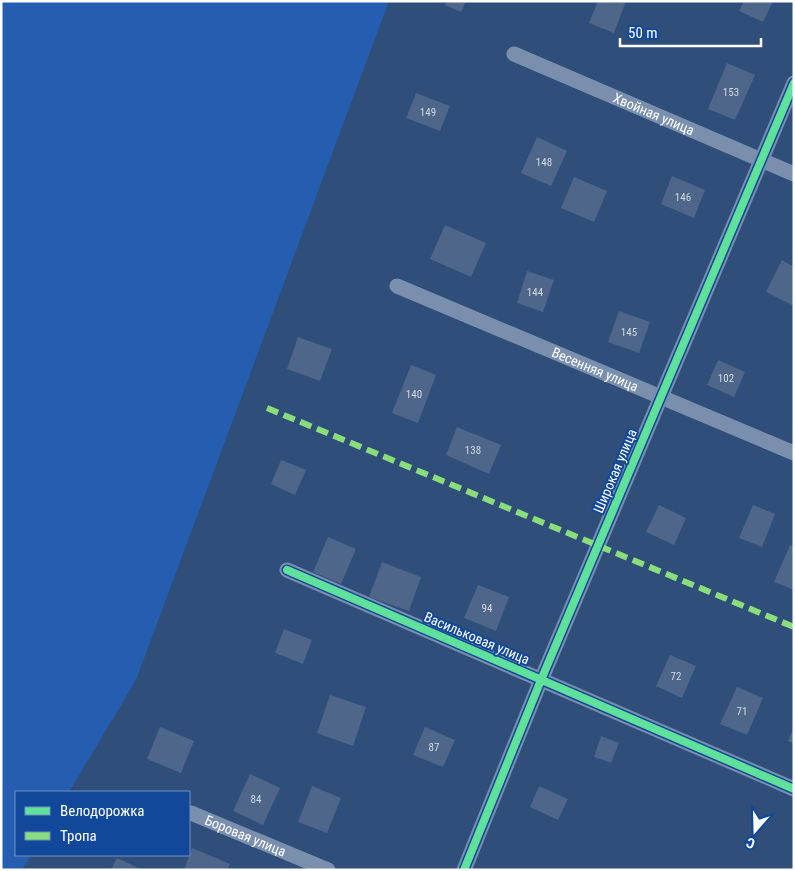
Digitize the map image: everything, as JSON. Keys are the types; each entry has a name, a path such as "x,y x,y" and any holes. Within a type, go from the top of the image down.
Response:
{"street":[{"name":"Хвойная улица","path":"514,54 794,174"},
{"name":"Широкая улица","path":"464,870 541,680 794,83"},
{"name":"Весенняя улица","path":"397,286 794,453"},
{"name":"Васильковая улица","path":"287,570 794,789"},
{"name":"Боровая улица","path":"191,813 328,870"}],"shaded area":[{"path":"1,1 389,1 136,680 70,791 15,791 15,856 30,856 22,870 1,870"}],"building":[{"path":"447,1 466,1 461,12 445,5"},
{"path":"598,1 626,1 614,33 589,23"},
{"path":"744,1 773,1 763,22 739,11"},
{"path":"727,63 755,75 735,120 708,109"},
{"path":"416,93 450,106 440,131 406,118"},
{"path":"537,137 567,151 551,186 521,173"},
{"path":"672,176 705,190 694,218 661,204"},
{"path":"574,177 607,191 594,222 561,208"},
{"path":"445,225 486,243 471,277 430,259"},
{"path":"782,260 794,267 794,306 766,292"},
{"path":"527,271 554,280 543,312 517,303"},
{"path":"619,311 650,322 639,353 608,342"},
{"path":"298,337 332,349 320,381 287,369"},
{"path":"718,360 745,372 734,397 707,385"},
{"path":"411,365 436,375 418,423 392,413"},
{"path":"457,427 501,445 489,474 446,455"},
{"path":"281,460 306,470 295,495 271,484"},
{"path":"659,505 686,518 674,545 646,532"},
{"path":"753,505 775,514 762,547 739,538"},
{"path":"328,537 356,549 341,584 313,572"},
{"path":"790,545 794,547 794,590 774,582"},
{"path":"382,562 421,577 409,611 369,597"},
{"path":"478,585 509,597 496,631 464,618"},
{"path":"284,629 312,640 303,664 275,653"},
{"path":"670,655 696,666 682,698 656,686"},
{"path":"737,687 763,698 747,735 720,724"},
{"path":"330,695 366,707 353,746 317,733"},
{"path":"160,727 194,741 181,773 147,759"},
{"path":"425,727 455,740 443,767 413,755"},
{"path":"794,727 794,743 788,741"},
{"path":"601,736 619,743 611,763 594,757"},
{"path":"250,774 280,788 263,825 233,811"},
{"path":"312,786 341,798 327,833 298,822"},
{"path":"539,786 568,799 558,820 530,807"},
{"path":"192,848 230,864 227,870 184,870"},
{"path":"117,858 143,870 111,870"}],"marked path":[{"path":"267,408 794,627"}],"cycle path":[{"path":"464,870 541,680 794,83"},
{"path":"287,570 794,789"}]}
